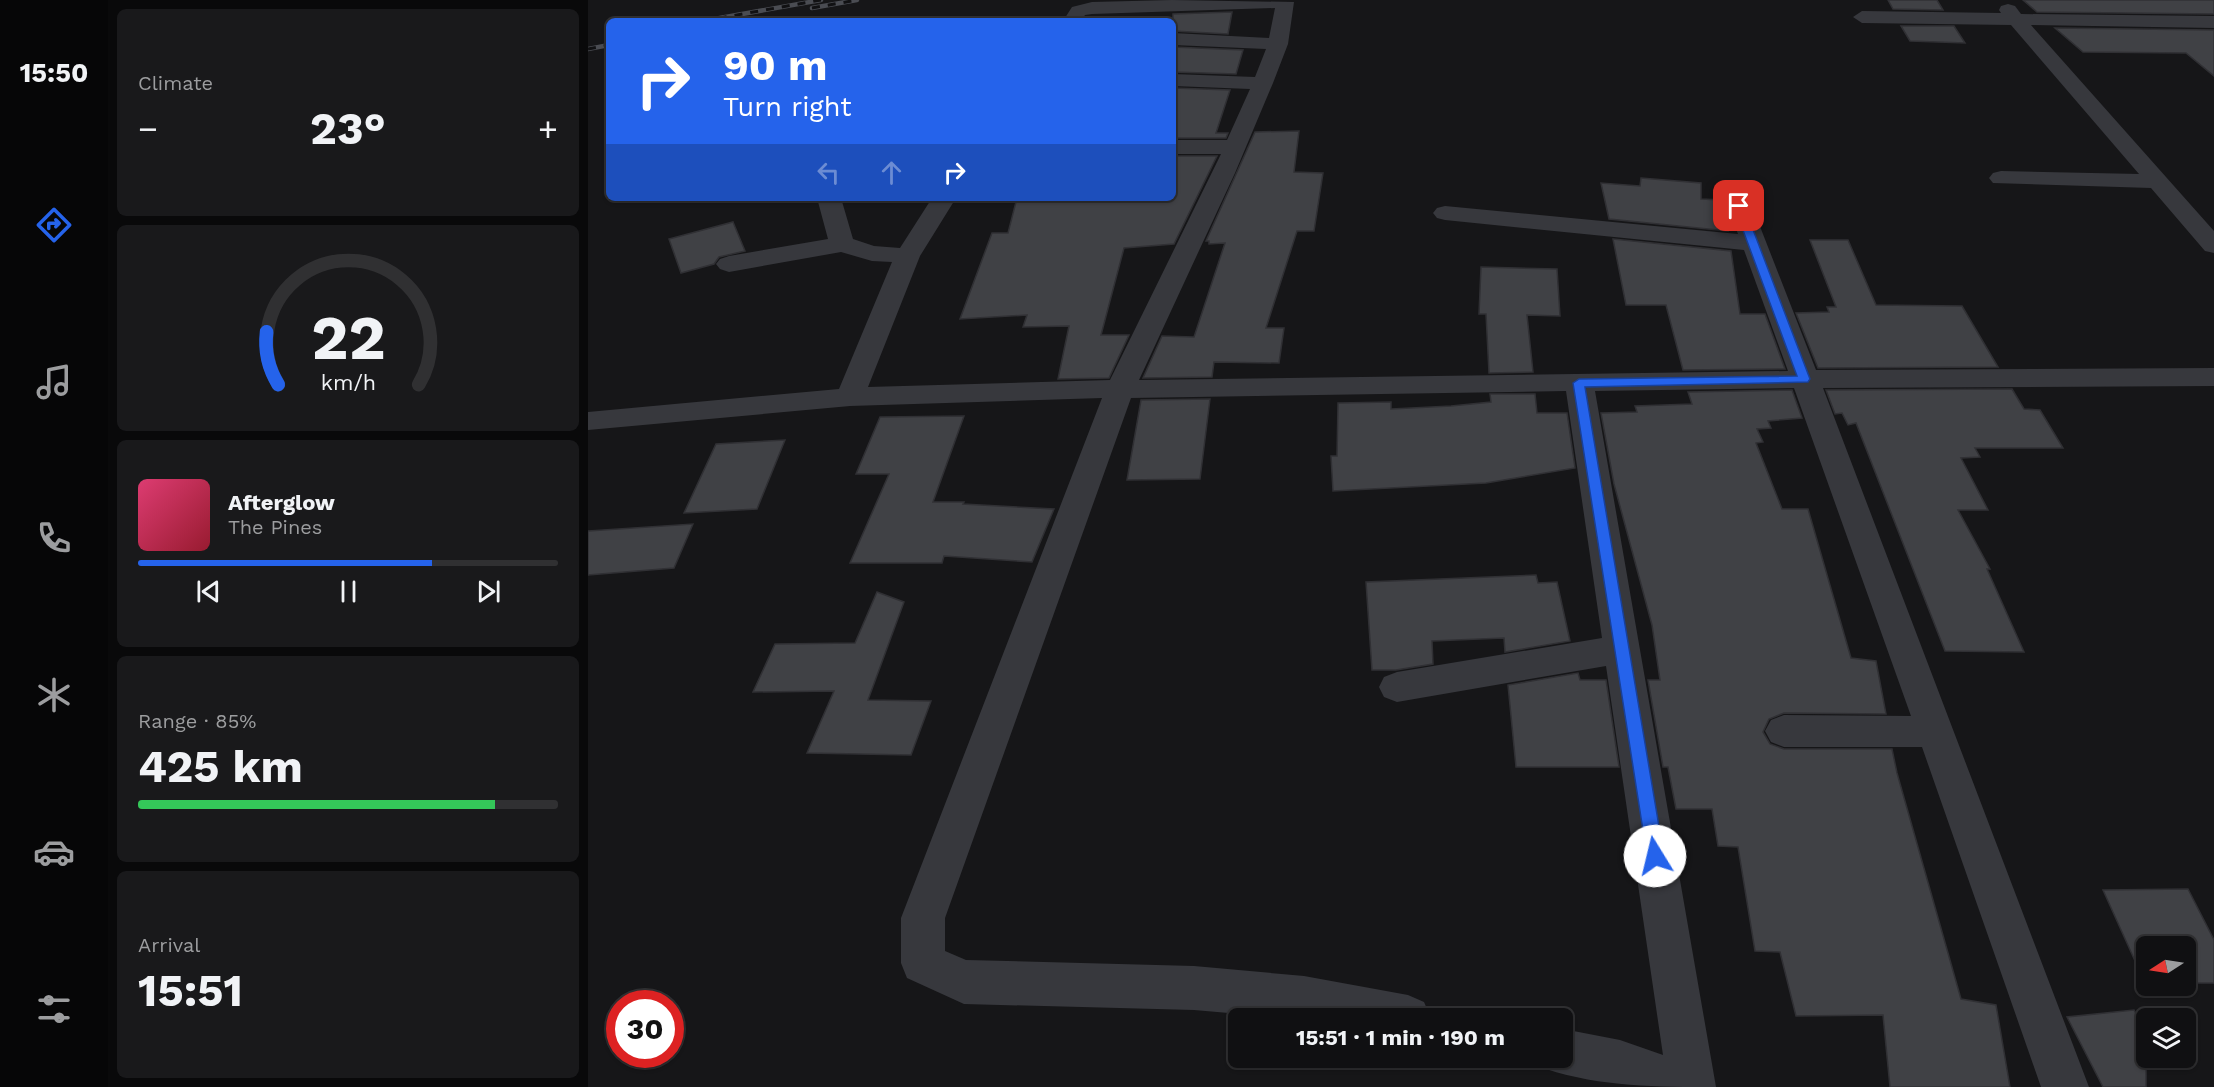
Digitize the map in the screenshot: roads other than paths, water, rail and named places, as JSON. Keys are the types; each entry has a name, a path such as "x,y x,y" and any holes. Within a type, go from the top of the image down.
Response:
{"street":[{"path":"2000,0 2214,246"},
{"path":"1074,18 1079,11 1092,8 1285,1 1278,44 1263,83 1120,389 923,918 923,963 964,982 1194,988 1304,998 1356,1008"},
{"path":"1862,17 2214,22"},
{"path":"1176,39 1278,44"},
{"path":"1176,80 1263,83"},
{"path":"1176,147 1235,147"},
{"path":"2001,178 2158,181"},
{"path":"1732,188 2065,1087"},
{"path":"830,201 842,244"},
{"path":"850,398 907,256 943,201"},
{"path":"1445,213 1753,243"},
{"path":"729,264 842,244 872,253 907,256"},
{"path":"588,421 850,398 1120,389 1804,379 2214,377"},
{"path":"1579,383 1692,1087"},
{"path":"1396,687 1622,649"},
{"path":"1784,731 1935,732"},
{"path":"1573,1054 1620,1064 1686,1087"}],"railway":[{"path":"720,18 821,0"},
{"path":"812,8 857,0"},
{"path":"588,49 606,46"}]}
